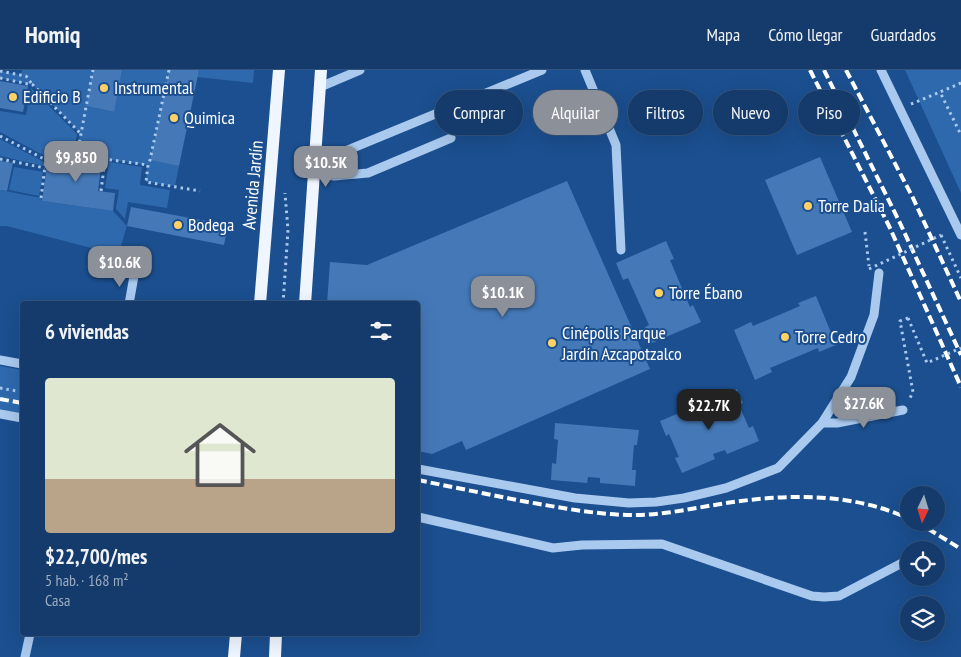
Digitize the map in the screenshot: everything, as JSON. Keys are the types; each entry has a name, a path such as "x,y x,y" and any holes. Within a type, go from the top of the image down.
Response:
{"main road":[{"name":"Avenida Jardín","path":"264,301 280,70"},
{"path":"305,301 321,70"},
{"path":"234,657 236,636"},
{"path":"274,657 276,636"}],"street":[{"path":"320,87 360,70"},
{"path":"314,169 542,70"},
{"path":"584,70 616,146 621,250"},
{"path":"881,70 961,235"},
{"path":"314,169 334,176 368,173 451,138"},
{"path":"420,469 575,498 629,503 684,498 726,488 778,468 822,423 851,377 874,315 879,273"},
{"path":"130,301 134,276"},
{"path":"0,360 20,364"},
{"path":"822,423 903,410"},
{"path":"0,414 20,418"},
{"path":"420,517 553,548 582,545 662,544 812,596 839,596 900,564"},
{"path":"25,657 30,636"}],"path":[{"path":"74,155 92,70"},
{"path":"169,70 146,182 200,191"},
{"path":"0,71 26,76 80,133"},
{"path":"0,78 33,85"},
{"path":"900,108 961,83"},
{"path":"940,92 961,135"},
{"path":"0,136 46,160"},
{"path":"41,198 47,151 148,165"},
{"path":"0,159 45,168"},
{"path":"101,189 105,159"},
{"path":"865,232 869,269 941,235 961,278"},
{"path":"903,410 913,392 900,321 908,318 927,363 961,348"},
{"path":"0,388 20,392"}],"shaded area":[{"path":"22,70 93,70 86,106 113,112 122,70 169,70 150,159 179,166 175,186 146,182 147,165 77,155 80,133 33,85 0,78 0,71 21,75"},
{"path":"199,70 254,70 253,83 197,77"},
{"path":"905,70 961,70 961,193"},
{"path":"31,88 77,134 74,152 47,148 45,156 0,132 0,111 26,115"},
{"path":"0,139 44,162 44,166 0,156"},
{"path":"109,162 142,167 140,185 170,190 167,208 128,202 125,219 116,209 119,190 105,188"},
{"path":"14,167 43,172 39,196 9,190"},
{"path":"0,190 41,198 42,201 113,211 127,226 118,255 7,226 0,226"},
{"path":"0,366 20,370 20,415 0,411"}],"building":[{"name":"Instrumental","path":"93,70 122,70 114,112 86,106"},
{"name":"Quimica","path":"169,70 199,70 179,166 150,160"},
{"name":"Edificio B","path":"0,81 28,86 23,112 0,108"},
{"path":"49,152 102,160 98,191 115,193 113,211 42,201"},
{"name":"Torre Dalia","path":"820,157 852,232 797,255 765,180"},
{"path":"0,161 13,163 7,191 0,190"},
{"path":"567,181 650,369 466,450 462,441 432,454 420,451 420,301 327,301 330,262 367,265"},
{"name":"Bodega","path":"131,207 228,225 224,245 127,226"},
{"name":"Torre Ébano","path":"666,241 674,259 670,260 690,307 693,305 701,322 652,343 645,327 649,325 628,278 623,280 616,263"},
{"name":"Torre Cedro","path":"816,296 836,345 819,352 818,348 770,368 772,372 755,380 734,330 751,322 753,326 800,306 798,303"},
{"path":"737,389 743,403 739,405 749,428 753,426 759,441 727,454 725,450 713,454 715,459 682,473 675,458 679,457 669,434 666,436 660,421"},
{"path":"555,423 639,430 637,445 634,445 632,470 636,470 635,486 600,483 600,478 588,477 587,483 551,480 552,463 556,464 558,440 554,439"}],"railway":[{"path":"810,70 890,228 961,387"},
{"path":"824,70 900,223 961,355"},
{"path":"846,70 913,198 961,302"},
{"path":"0,399 20,403"},
{"path":"420,480 522,501 574,510 614,514 654,514 755,499 799,497 845,500 867,504 900,515"},
{"path":"932,531 961,549"}],"place":[{"name":"Instrumental","path":"104,88"},
{"name":"Edificio B","path":"13,97"},
{"name":"Quimica","path":"174,118"},
{"name":"Torre Dalia","path":"808,206"},
{"name":"Bodega","path":"178,225"},
{"name":"Torre Ébano","path":"659,293"},
{"name":"Torre Cedro","path":"785,337"},
{"name":"Cinépolis Parque Jardín Azcapotzalco","path":"552,343"}]}
